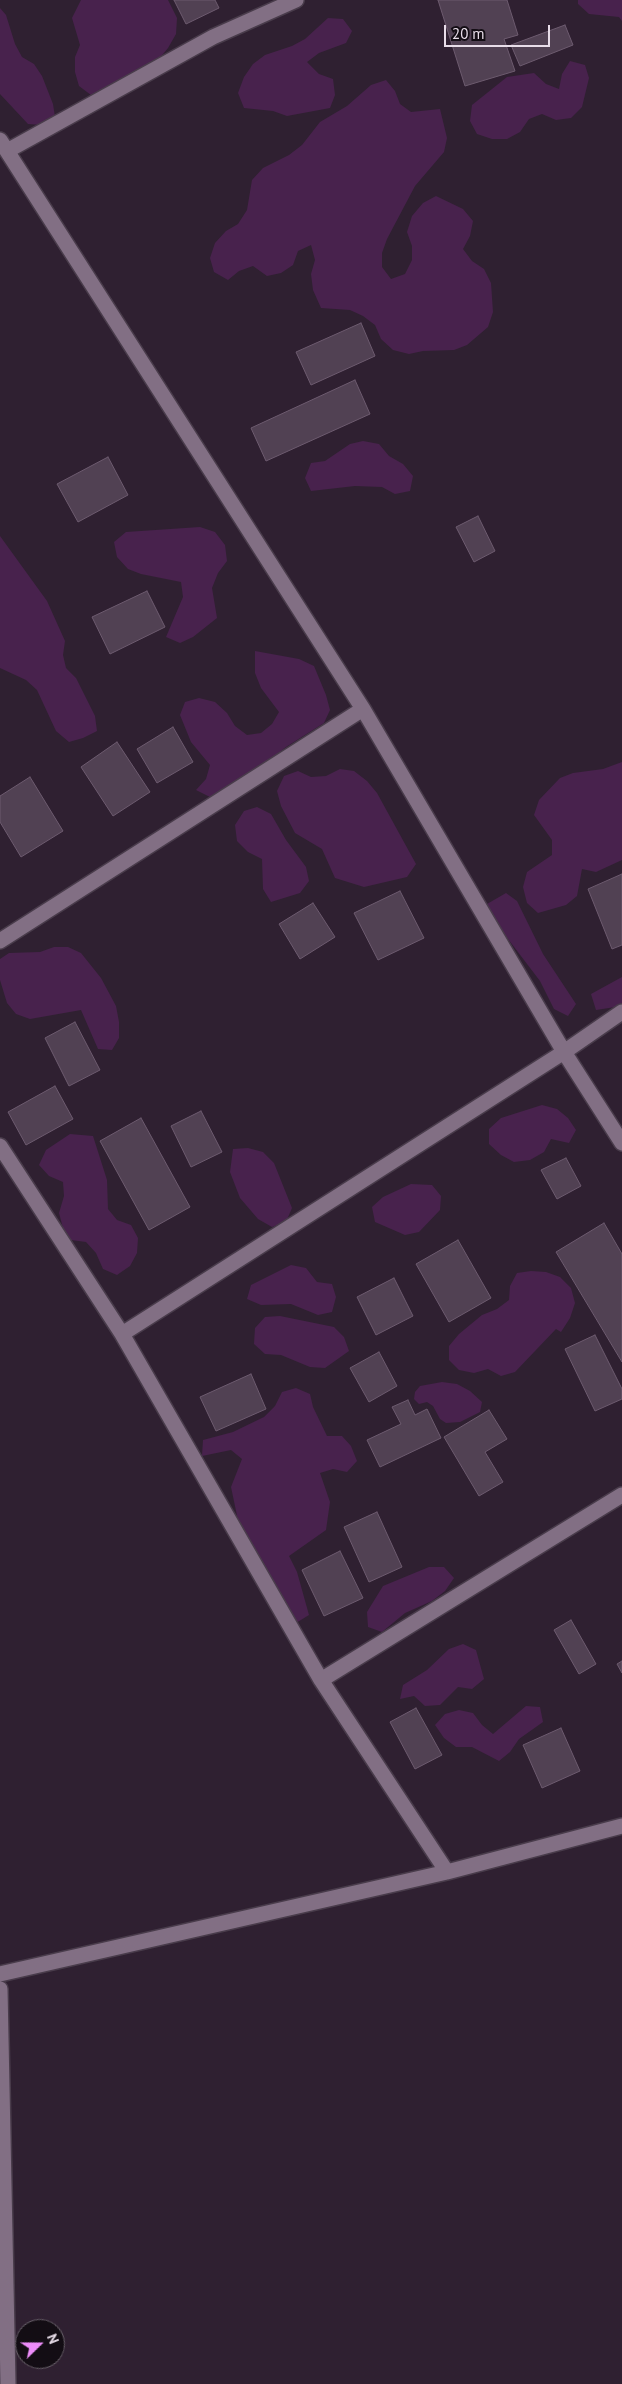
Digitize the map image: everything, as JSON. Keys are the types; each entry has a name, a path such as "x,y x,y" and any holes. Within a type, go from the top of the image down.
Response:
{"street":[{"path":"296,0 214,36 4,146 363,709 564,1052 622,1143"},
{"path":"0,941 363,709"},
{"path":"122,1334 564,1052 622,1012"},
{"path":"0,1146 122,1334 321,1680 448,1872"},
{"path":"321,1680 622,1495"},
{"path":"0,1974 448,1872 622,1826"},
{"path":"0,1989 8,2384"}],"shaded area":[{"path":"81,0 168,0 177,18 176,34 158,60 120,84 91,95 79,86 75,72 75,57 80,45 72,18"},
{"path":"578,0 622,0 622,21 619,17 589,14 578,4"},
{"path":"0,8 6,15 15,44 22,57 34,64 42,76 53,104 55,117 42,125 28,124 0,94"},
{"path":"328,18 343,19 352,31 346,43 319,53 307,62 319,74 333,79 335,95 330,108 287,116 273,111 244,108 238,93 244,77 253,64 265,55 292,46 305,39"},
{"path":"570,61 585,65 589,78 582,107 571,118 556,120 542,114 529,119 520,132 507,139 492,139 477,134 470,121 472,105 507,77 534,73 546,84 559,89 562,74"},
{"path":"386,80 395,91 400,104 411,112 440,109 447,138 444,152 415,186 387,239 382,253 382,267 391,279 405,274 412,260 412,246 407,232 412,216 423,203 436,196 463,209 473,221 470,236 463,249 472,261 484,269 491,283 493,312 488,327 467,345 454,350 423,351 409,354 393,350 381,339 375,325 363,316 350,310 321,308 313,290 311,274 315,260 311,245 298,251 293,265 281,273 267,276 253,266 239,271 228,280 214,272 210,258 215,243 226,231 238,224 247,210 252,180 263,168 289,155 302,145 320,122 347,106 371,85"},
{"path":"363,441 379,444 389,456 403,464 413,476 410,491 395,494 382,487 355,486 311,491 305,478 311,463 325,461 350,444"},
{"path":"200,527 215,532 225,545 227,561 218,573 212,588 217,618 193,637 180,643 166,637 183,597 181,582 141,574 128,569 117,557 114,542 126,532"},
{"path":"0,536 47,601 65,641 63,655 66,668 76,678 95,716 97,731 83,738 69,742 56,731 37,690 26,680 0,668"},
{"path":"255,651 299,659 314,666 330,710 324,723 286,747 238,785 210,797 196,790 206,779 210,765 191,742 180,715 185,702 199,698 215,702 227,713 235,726 247,735 261,733 272,724 279,712 261,688 255,673"},
{"path":"622,762 622,860 596,872 582,869 577,896 566,905 538,913 527,903 523,887 527,872 552,855 552,840 534,815 539,800 560,778 573,773 603,769"},
{"path":"340,769 354,771 367,781 377,793 416,864 407,877 364,887 335,878 322,849 295,833 281,806 277,791 284,776 298,771 311,777 326,776"},
{"path":"257,807 271,814 286,840 306,867 309,881 300,893 271,902 263,889 262,859 248,852 237,841 235,825 244,811"},
{"path":"506,893 517,901 543,954 576,1004 568,1016 554,1009 540,981 492,918 487,904"},
{"path":"54,947 68,947 81,953 101,978 116,1006 119,1022 119,1038 112,1050 98,1049 81,1010 30,1019 16,1014 7,1003 0,980 0,959 9,953 40,952"},
{"path":"622,977 622,1006 596,1010 591,994"},
{"path":"542,1105 557,1109 568,1118 576,1130 569,1143 551,1139 544,1152 530,1160 514,1162 501,1155 489,1144 489,1129 501,1118"},
{"path":"70,1134 93,1136 107,1180 108,1209 117,1220 131,1225 138,1238 137,1253 130,1266 117,1275 103,1269 96,1253 86,1242 71,1240 63,1228 59,1213 64,1196 63,1182 49,1176 39,1165 46,1150"},
{"path":"248,1148 263,1152 274,1163 292,1208 286,1222 272,1227 258,1219 240,1198 230,1172 233,1149"},
{"path":"411,1184 432,1185 441,1196 440,1210 419,1232 405,1235 375,1222 372,1207 383,1197"},
{"path":"291,1265 306,1268 317,1282 332,1284 336,1297 332,1312 318,1315 291,1304 261,1305 247,1299 251,1285"},
{"path":"531,1271 546,1272 560,1277 571,1288 575,1303 570,1318 561,1332 556,1329 515,1372 501,1376 488,1369 474,1373 459,1370 449,1360 449,1346 459,1334 482,1315 497,1309 509,1300 510,1286 517,1273"},
{"path":"280,1316 334,1327 344,1337 349,1351 325,1368 310,1367 281,1355 265,1354 254,1344 255,1328 265,1317"},
{"path":"442,1382 457,1384 470,1391 482,1402 480,1412 460,1422 446,1423 440,1419 433,1406 427,1402 419,1404 414,1399 415,1392 420,1386"},
{"path":"296,1388 310,1394 313,1407 327,1436 342,1436 351,1446 357,1461 347,1472 333,1469 320,1473 330,1502 326,1530 289,1556 297,1572 309,1615 296,1623 239,1525 231,1487 242,1459 231,1450 202,1456 203,1440 233,1432 264,1417 275,1406 282,1392"},
{"path":"429,1567 444,1567 454,1578 445,1591 432,1601 405,1613 382,1632 368,1627 367,1612 383,1586"},
{"path":"463,1644 476,1650 484,1679 472,1689 458,1687 440,1705 425,1706 414,1696 400,1699 403,1685 427,1670 449,1649"},
{"path":"526,1706 540,1707 543,1722 519,1739 510,1752 499,1761 472,1747 456,1747 444,1738 435,1725 445,1714 459,1710 473,1713 482,1725 493,1734"}],"building":[{"path":"174,0 215,0 219,8 186,24"},
{"path":"438,0 507,0 518,35 504,39 515,71 465,86"},
{"path":"565,25 573,45 520,66 511,45"},
{"path":"361,323 375,356 311,385 296,352"},
{"path":"355,380 370,414 266,461 251,428"},
{"path":"108,457 128,495 78,522 57,484"},
{"path":"478,516 495,551 474,562 456,527"},
{"path":"147,591 165,627 110,654 92,617"},
{"path":"173,727 193,762 157,783 137,749"},
{"path":"117,742 150,792 113,816 81,767"},
{"path":"30,777 63,831 21,857 0,822 0,796"},
{"path":"622,874 622,945 612,949 588,889"},
{"path":"400,891 424,938 378,960 354,913"},
{"path":"313,903 335,937 300,959 279,924"},
{"path":"75,1022 100,1070 69,1086 45,1038"},
{"path":"55,1086 73,1119 26,1145 8,1112"},
{"path":"201,1111 222,1152 191,1167 171,1126"},
{"path":"141,1118 190,1207 149,1230 100,1141"},
{"path":"566,1158 581,1186 557,1199 541,1170"},
{"path":"604,1223 622,1254 622,1362 556,1252"},
{"path":"458,1240 491,1298 449,1322 416,1264"},
{"path":"394,1278 413,1316 376,1335 357,1297"},
{"path":"595,1335 622,1389 622,1399 595,1411 565,1349"},
{"path":"379,1352 397,1386 369,1402 350,1368"},
{"path":"251,1374 266,1409 216,1431 200,1397"},
{"path":"408,1400 415,1415 427,1409 441,1438 380,1467 367,1440 401,1424 392,1407"},
{"path":"489,1410 507,1439 485,1452 503,1482 479,1496 444,1437"},
{"path":"377,1512 402,1567 369,1582 344,1527"},
{"path":"340,1551 363,1598 324,1616 302,1570"},
{"path":"571,1620 596,1664 579,1674 554,1630"},
{"path":"622,1661 622,1673 617,1664"},
{"path":"416,1708 442,1755 415,1769 390,1722"},
{"path":"561,1728 580,1771 542,1788 523,1745"}]}
